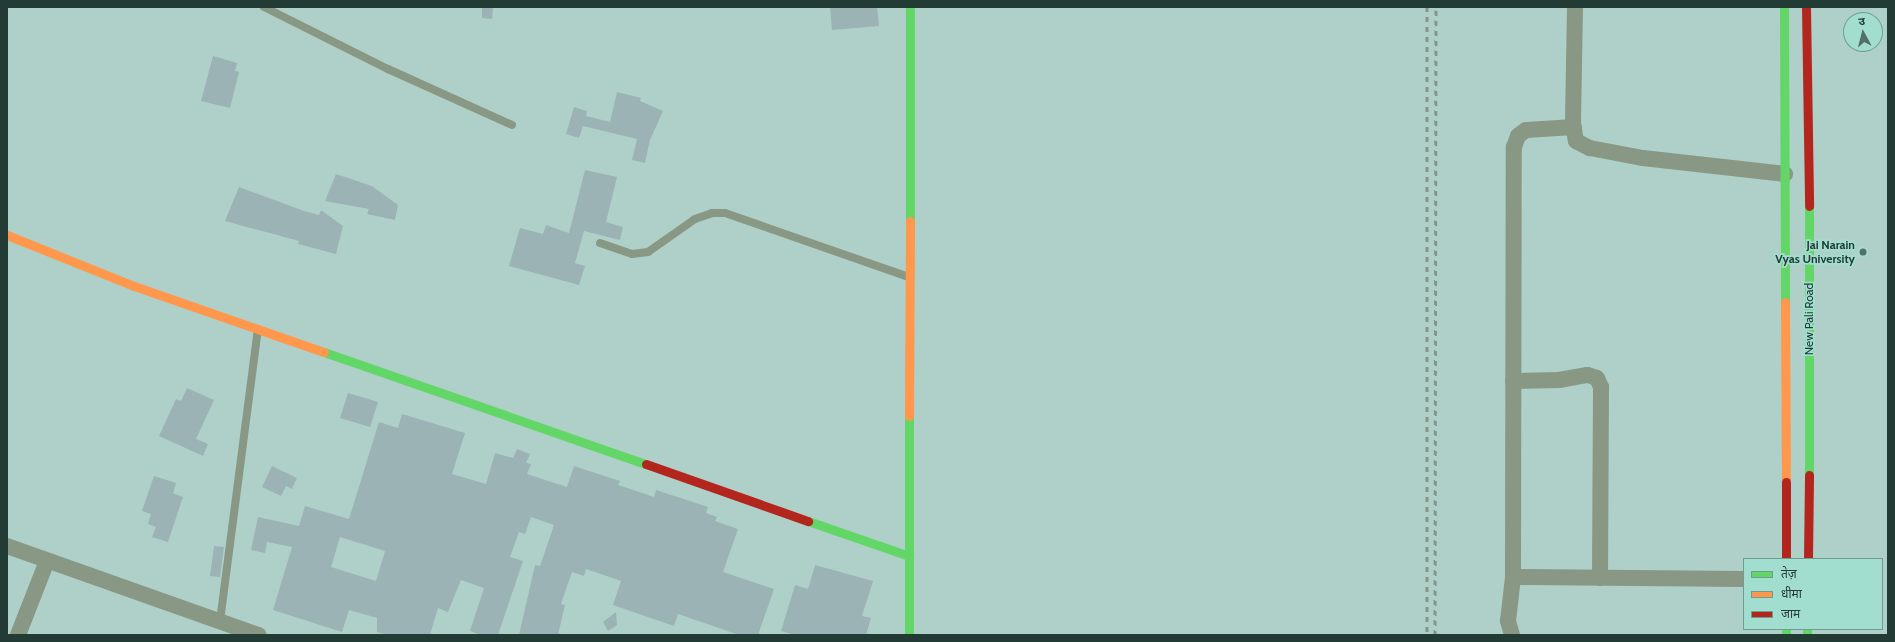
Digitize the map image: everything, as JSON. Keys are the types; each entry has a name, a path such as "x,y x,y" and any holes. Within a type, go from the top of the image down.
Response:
{"main road":[{"path":"909,635 911,278 910,7"},
{"name":"New Pali Road","path":"1784,7 1786,558"},
{"name":"New Pali Road","path":"1806,7 1810,300 1808,558"},
{"path":"7,236 134,286 909,556"}],"street":[{"path":"1575,7 1574,127 1576,141 1590,148 1643,158 1785,174"},
{"path":"1512,635 1508,620 1513,577 1514,147 1518,136 1526,130 1574,127"},
{"path":"1513,381 1559,380 1588,376 1597,378 1601,387 1600,578"},
{"path":"7,546 259,635"},
{"path":"18,635 47,560"},
{"path":"1513,577 1743,579"}],"lane":[{"path":"264,7 388,69 512,125"},
{"path":"600,243 632,254 648,252 695,219 712,214 725,213 911,278"},
{"path":"220,621 258,329"}],"building":[{"path":"482,7 493,7 492,19 482,18"},
{"path":"830,7 877,7 879,26 832,30"},
{"path":"213,56 237,63 235,71 239,72 230,108 201,101"},
{"path":"617,92 641,98 640,101 663,111 650,140 645,163 632,160 637,139 583,126 579,138 566,134 574,107 587,111 586,116 610,122"},
{"path":"585,170 617,177 606,222 623,227 620,240 584,231 575,263 585,266 579,285 509,266 520,228 543,234 546,225 569,233"},
{"path":"336,174 372,186 398,205 395,220 367,214 369,209 325,201"},
{"path":"239,187 304,211 319,215 321,210 343,226 336,254 298,244 299,241 225,221"},
{"path":"187,388 214,400 196,439 208,444 203,456 159,436 176,399 181,401"},
{"path":"348,393 378,402 370,427 340,418"},
{"path":"402,414 465,433 452,474 486,484 495,453 513,458 517,449 530,454 526,463 531,464 527,474 567,487 574,466 620,481 618,485 654,497 656,490 708,507 706,513 717,517 715,521 738,529 723,572 774,589 758,635 739,635 678,614 674,626 613,605 621,581 586,569 584,576 572,572 561,604 565,605 558,635 519,635 535,565 540,566 554,525 531,517 525,534 519,532 510,557 523,561 498,635 481,635 470,631 484,588 461,580 448,612 438,608 430,635 388,635 377,632 377,618 349,610 342,632 273,610 292,547 267,542 265,553 251,550 258,517 299,526 305,506 349,519 379,422 398,428","holes":["340,537 385,551 376,581 331,567"]},
{"path":"272,466 297,478 292,489 286,486 281,496 262,487"},
{"path":"154,476 176,483 173,493 183,497 168,542 152,537 156,527 148,524 151,514 142,511"},
{"path":"214,546 224,547 220,577 210,576"},
{"path":"815,565 873,581 862,616 871,618 866,635 795,635 781,631 795,585 808,589"},
{"path":"616,612 617,625 608,631 603,622"}],"railway":[{"path":"1427,7 1427,635"},
{"path":"1435,635 1436,7"}],"traffic: fast":[{"path":"910,7 910,221"},
{"path":"1784,7 1785,302"},
{"path":"1809,206 1809,475"},
{"path":"324,352 646,464"},
{"path":"909,416 909,635"},
{"path":"808,521 909,556"},
{"path":"1786,630 1786,635"},
{"path":"1807,630 1807,635"}],"traffic: slow":[{"path":"909,416 910,221"},
{"path":"7,235 134,286 324,352"},
{"path":"1785,302 1786,482"}],"traffic: jam":[{"path":"1806,7 1809,206"},
{"path":"646,464 808,521"},
{"path":"1808,558 1809,475"},
{"path":"1786,482 1786,558"}],"place":[{"name":"Jai Narain Vyas University","path":"1863,252"}]}
